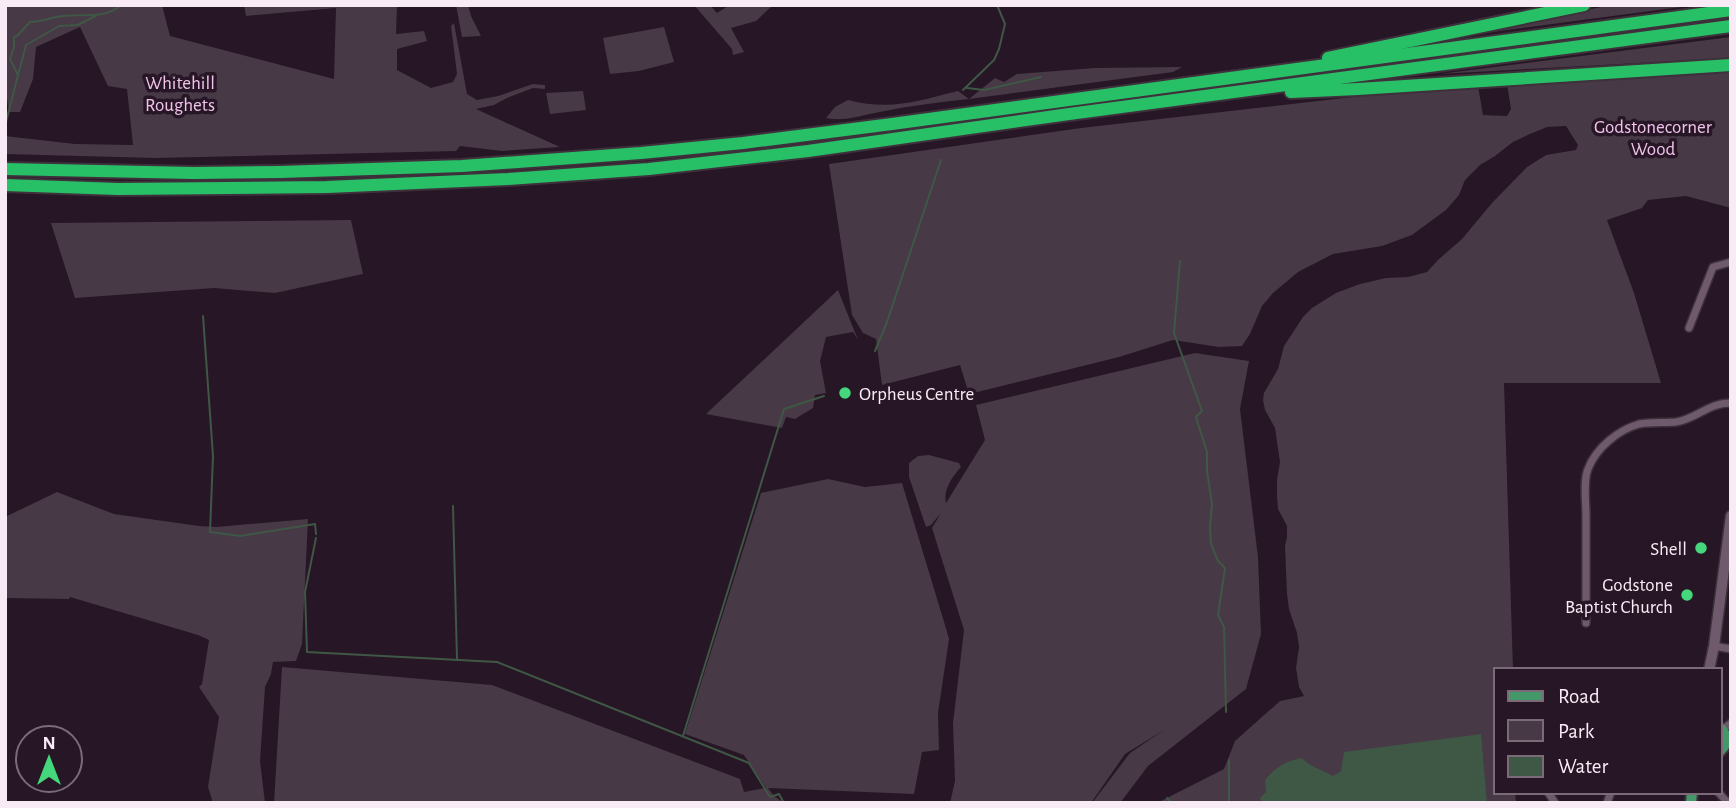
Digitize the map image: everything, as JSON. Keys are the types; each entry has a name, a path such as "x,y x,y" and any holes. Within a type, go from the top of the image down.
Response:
{"highway":[{"path":"1239,77 1584,5"},
{"path":"5,169 280,172 462,166 599,157 800,136 1731,10"},
{"path":"5,186 118,189 327,187 542,177 682,165 808,151 1731,26"},
{"path":"1213,95 1359,89 1731,65"}],"main road":[{"path":"1709,668 1731,516"},
{"path":"1724,727 1727,739 1725,750"}],"street":[{"path":"1689,328 1713,267 1731,262"},
{"path":"1586,623 1587,470 1597,453 1622,431 1639,424 1679,422 1694,418 1722,403 1731,403"},
{"path":"1714,646 1731,649"}],"green space":[{"name":"Whitehill Roughets","path":"5,5 162,5 170,36 334,79 336,8 246,16 244,5 397,5 396,34 424,31 427,41 397,49 397,70 431,88 453,82 457,74 451,26 454,23 467,94 477,100 533,84 545,85 545,89 533,88 494,105 476,109 560,147 502,151 460,146 456,151 155,158 5,154 5,136 75,144 133,145 127,89 108,86 80,27 36,47 33,79 20,112 9,112 5,85"},
{"path":"456,5 468,5 481,36 462,37"},
{"path":"694,5 710,5 717,13 730,5 773,5 756,21 731,28 744,52 733,55 732,49"},
{"path":"1612,5 1696,5 1470,35 1470,32"},
{"path":"664,27 674,62 639,71 610,74 603,38"},
{"path":"1731,37 1731,58 1439,74"},
{"path":"1182,67 1173,72 969,99 995,78 1004,82 1017,74 1095,68"},
{"name":"Godstonecorner Wood","path":"1731,71 1731,208 1686,196 1648,200 1642,208 1607,220 1634,293 1661,383 1504,383 1513,668 1494,668 1494,794 1515,794 1516,803 1157,803 1224,769 1235,741 1280,701 1304,696 1299,687 1296,668 1299,647 1297,633 1287,594 1287,526 1278,509 1277,480 1280,462 1275,428 1265,410 1263,400 1264,393 1278,369 1284,346 1303,317 1336,293 1386,278 1408,277 1427,272 1462,239 1527,167 1546,155 1576,150 1578,145 1566,126 1547,127 1513,142 1480,165 1465,180 1459,195 1446,210 1412,235 1382,246 1333,254 1298,272 1262,306 1242,346 1219,347 1173,340 1119,357 969,394 960,365 882,385 876,339 863,333 852,315 829,164 1081,128 1405,91 1478,86 1483,115 1507,116 1511,109 1507,84"},
{"path":"583,91 586,110 550,114 546,93"},
{"path":"958,91 969,99 913,106 847,119 826,118 835,107 848,100 891,105"},
{"path":"351,220 363,274 275,293 214,288 75,298 51,223"},
{"path":"838,290 858,340 853,332 826,337 820,361 826,393 815,395 813,408 795,419 786,417 782,428 706,414"},
{"path":"1195,353 1249,361 1240,409 1258,557 1261,634 1246,689 1148,766 1120,803 1092,803 1130,753 1164,730 1125,754 1091,803 950,803 955,781 953,723 964,630 932,528 941,513 926,527 909,477 909,463 918,456 929,455 959,463 961,467 947,489 946,503 985,440 976,405"},
{"path":"828,479 865,487 902,483 949,639 938,713 939,750 922,752 914,794 768,788 784,803 274,803 282,667 492,685 740,779 744,792 766,788 744,755 685,734 761,493"},
{"path":"57,492 114,514 199,526 308,519 302,644 296,661 273,662 265,687 260,761 265,803 213,803 208,787 219,717 199,687 202,684 209,640 70,597 5,598 5,517"}],"water":[{"path":"1481,734 1487,803 1262,803 1260,798 1266,792 1265,780 1269,775 1281,765 1296,759 1302,758 1333,776 1341,771 1344,752"}],"waterway":[{"path":"5,126 18,75 10,59 14,37 30,22 63,16 108,13 121,5"},
{"path":"963,90 994,60 999,49 1005,24 997,5"},
{"path":"18,75 26,45 59,26 78,25 97,15"},
{"path":"967,88 984,90 1041,77"},
{"path":"875,351 941,160"},
{"path":"1180,261 1174,333 1202,411 1196,417 1207,452 1212,504 1211,544 1218,561 1225,568 1218,615 1224,627 1226,712"},
{"path":"203,316 213,456 210,532 240,536 315,524 316,534"},
{"path":"683,736 784,409 824,396"},
{"path":"453,506 457,659"},
{"path":"316,538 305,592 307,652 497,662 749,763 770,797 779,794 784,803"},
{"path":"1229,760 1229,803"},
{"path":"1167,798 1172,803"}],"place":[{"name":"Orpheus Centre","path":"845,393"},
{"name":"Shell","path":"1701,548"},
{"name":"Godstone Baptist Church","path":"1687,595"}]}
